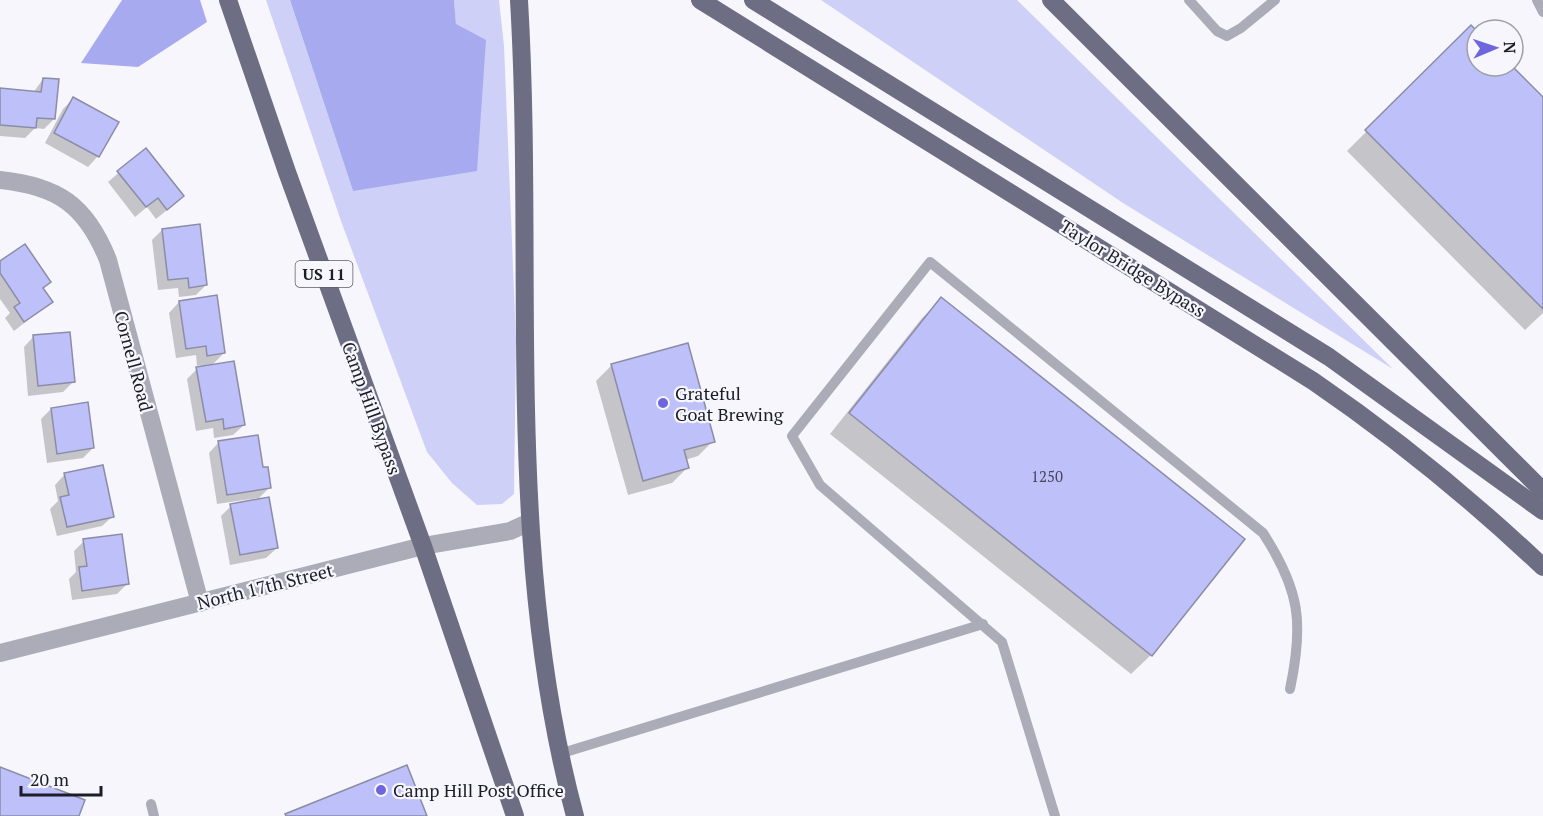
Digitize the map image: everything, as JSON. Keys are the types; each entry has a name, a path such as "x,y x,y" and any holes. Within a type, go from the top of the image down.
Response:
{"main road":[{"name":"Camp Hill Bypass","path":"228,0 283,162 423,546 515,816"},
{"path":"519,0 530,522 540,641 559,754 575,816"},
{"name":"Taylor Bridge Bypass","path":"700,0 1313,381 1373,422 1428,465 1543,567"},
{"path":"753,0 1329,357 1543,511"},
{"path":"1051,0 1543,491"}],"street":[{"name":"Cornell Road","path":"0,180 29,183 66,200 82,213 98,235 108,260 200,603"},
{"name":"North 17th Street","path":"0,653 423,546 510,531 530,522"}],"lane":[{"path":"1190,0 1217,31 1227,36 1275,0"},
{"path":"1537,0 1543,12"},
{"path":"1055,816 1002,642 820,485 792,436 930,262 1263,533 1283,563 1297,603 1298,648 1290,689"},
{"path":"559,754 983,624"},
{"path":"151,804 154,816"}],"shaded area":[{"path":"122,0 200,0 207,22 138,67 81,63"},
{"path":"266,0 290,0 353,191 456,24 454,0 499,0 504,46 516,340 514,494 502,504 477,505 452,483 427,452 341,221"},
{"path":"290,0 454,0 456,24 486,40 477,171 353,191"},
{"path":"821,0 1017,0 1393,369 1123,203"}],"building":[{"path":"1465,31 1465,78 1524,78 1543,97 1543,309 1365,130"},
{"path":"43,78 59,79 55,119 37,118 36,128 0,125 0,88 41,92"},
{"path":"73,97 119,122 99,157 54,133"},
{"path":"146,148 184,196 167,210 158,198 146,207 117,171"},
{"path":"200,224 207,285 189,288 188,278 168,280 162,229"},
{"path":"25,244 51,282 43,288 53,302 24,322 14,307 20,303 0,273 0,261"},
{"path":"217,295 225,353 207,356 206,346 186,349 179,301"},
{"path":"941,297 1245,539 1152,656 849,413"},
{"path":"70,332 75,382 38,386 33,335"},
{"name":"Grateful Goat Brewing","path":"688,343 715,442 684,450 689,468 643,481 611,364"},
{"path":"234,361 245,425 224,429 223,419 206,422 196,367"},
{"path":"88,402 94,448 57,454 51,408"},
{"path":"258,435 263,467 268,467 271,488 227,495 218,441"},
{"path":"103,465 114,517 67,527 60,497 69,495 64,473"},
{"path":"269,497 278,548 240,555 230,504"},
{"path":"122,534 129,584 82,591 79,567 87,566 83,539"},
{"name":"Camp Hill Post Office","path":"407,765 427,816 286,816 285,814"},
{"path":"0,767 85,800 79,816 0,816"}],"place":[{"name":"Grateful Goat Brewing","path":"663,403"},
{"name":"Camp Hill Post Office","path":"381,790"}]}
